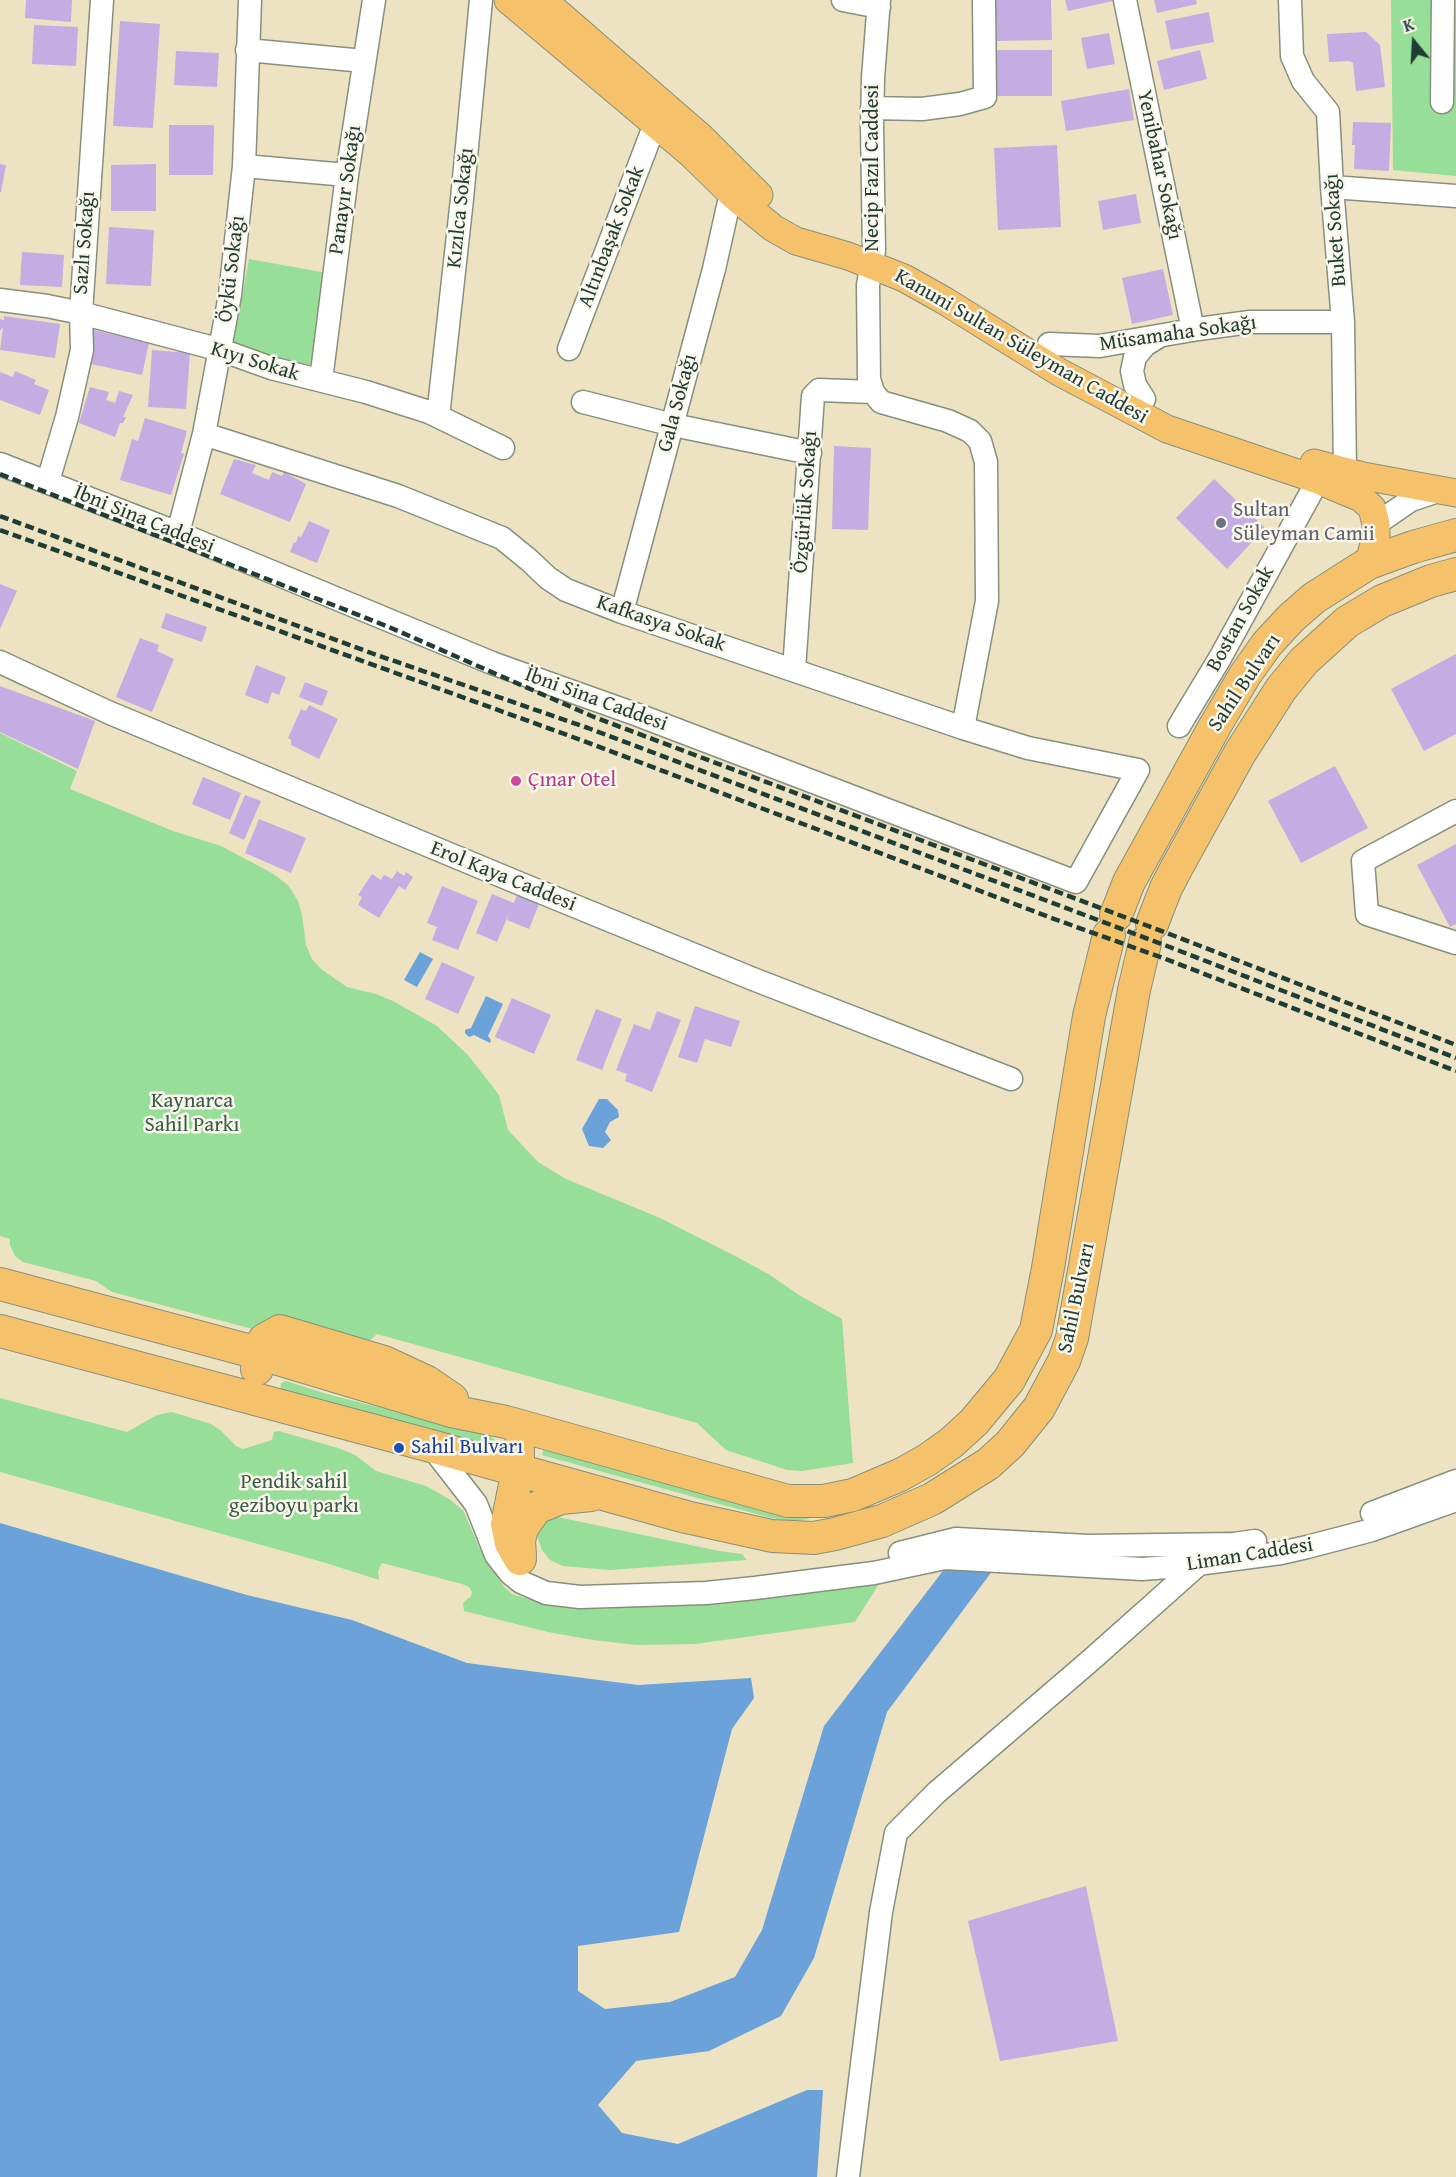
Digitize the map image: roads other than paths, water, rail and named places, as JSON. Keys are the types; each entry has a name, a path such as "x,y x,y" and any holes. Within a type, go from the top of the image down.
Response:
{"highway":[{"name":"Sahil Bulvarı","path":"258,1353 264,1340 280,1331 317,1341 384,1362 427,1382 481,1417 788,1501 824,1501 853,1495 875,1487 927,1460 975,1422 994,1400 1009,1380 1036,1330 1089,1016 1112,925 1129,882 1245,675 1267,644 1314,598 1369,563 1413,547 1456,536"},
{"name":"Sahil Bulvarı","path":"0,1331 603,1494 772,1536 814,1538 835,1534 882,1521 914,1508 988,1464 1010,1444 1044,1400 1064,1361 1071,1338 1134,990 1149,934 1166,888 1240,753 1281,689 1304,661 1347,622 1382,601 1431,581 1456,574"},
{"path":"0,1284 258,1353 256,1399"},
{"path":"513,1424 518,1444 518,1470 507,1524 511,1543 520,1559"},
{"path":"520,1559 519,1540 522,1528 536,1508 561,1498 603,1494"}],"main road":[{"name":"Kanuni Sultan Süleyman Caddesi","path":"508,0 691,154 731,193 772,228 796,240 874,258 902,261 1169,411 1321,465 1449,491"},
{"name":"Kanuni Sultan Süleyman Caddesi","path":"543,0 728,161 773,209 794,224 874,258 1059,372 1167,429 1318,480 1361,498 1372,508 1376,524"},
{"path":"1369,563 1376,536 1376,524"}],"street":[{"name":"Sazlı Sokağı","path":"48,481 67,417 82,350 81,313 102,0"},
{"name":"Öykü Sokağı","path":"178,533 204,434 230,295 244,166 250,0"},
{"name":"Panayır Sokağı","path":"321,380 347,175 374,0"},
{"name":"Kızılca Sokağı","path":"438,416 481,0"},
{"path":"843,0 879,3"},
{"path":"872,108 922,109 960,104 985,97 984,0"},
{"name":"Yenibahar Sokağı","path":"1125,0 1193,330"},
{"name":"Buket Sokağı","path":"1290,0 1292,56 1303,81 1328,112 1343,322 1345,471"},
{"path":"1442,102 1443,0"},
{"name":"Necip Fazıl Caddesi","path":"873,392 868,368 868,285 874,258 872,108 879,3"},
{"path":"248,50 364,61"},
{"name":"Altınbaşak Sokak","path":"569,349 655,124"},
{"path":"244,166 347,175"},
{"path":"1332,187 1456,196"},
{"name":"Gala Sokağı","path":"622,612 714,269 731,193"},
{"name":"Kıyı Sokak","path":"0,300 81,313 221,350 271,368 366,392 438,416 503,448"},
{"name":"Müsamaha Sokağı","path":"1049,344 1100,346 1251,322 1343,322"},
{"path":"1144,399 1135,384 1132,371 1136,357 1145,345 1159,336"},
{"name":"Özgürlük Sokağı","path":"794,670 813,396 819,390 873,392"},
{"path":"873,392 881,402 948,421 970,431 980,441 986,462 987,601 963,728"},
{"path":"583,402 673,425 810,453"},
{"name":"Kafkasya Sokak","path":"204,434 398,496 502,538 566,591 622,612 1028,748 1138,770"},
{"name":"İbni Sina Caddesi","path":"0,464 178,533 492,663 638,715 1076,882 1138,770"},
{"name":"Bostan Sokak","path":"1179,726 1220,658 1318,480"},
{"path":"1376,524 1411,500 1449,491"},
{"name":"Erol Kaya Caddesi","path":"0,662 110,713 520,884 753,979 1011,1079"},
{"path":"1456,811 1363,861 1367,914 1456,943"},
{"path":"431,1446 476,1504 490,1541 503,1565 521,1582 546,1593 579,1597 706,1593 874,1573 937,1559 965,1549"},
{"name":"Liman Caddesi","path":"1038,1553 1088,1546 1234,1544 1295,1535 1350,1520 1456,1481"},
{"name":"Liman Caddesi","path":"1038,1553 1142,1569 1182,1566 1281,1553 1316,1545 1372,1530 1456,1500"},
{"path":"520,1559 540,1575 555,1580 605,1583 741,1575 847,1563 882,1557 944,1540 965,1549 1038,1553"},
{"path":"848,2177 881,1912 896,1833 936,1793 1201,1562"}],"water":[{"path":"420,952 433,959 417,987 404,980"},
{"path":"486,996 503,1004 488,1036 490,1043 474,1035 469,1037 465,1033 465,1030 471,1028"},
{"path":"599,1099 607,1099 618,1110 619,1117 610,1122 605,1132 611,1140 603,1148 589,1146 582,1129"},
{"path":"0,1523 247,1595 352,1620 467,1663 638,1685 751,1678 754,1698 732,1729 679,1932 578,1946 578,1991 605,2009 670,2002 735,1977 762,1930 824,1726 949,1563 996,1566 887,1712 814,1958 781,2016 709,2051 636,2061 598,2105 622,2133 678,2144 807,2090 823,2090 817,2177 0,2177"}],"railway":[{"path":"0,474 389,627 594,717 1172,935 1456,1045"},
{"path":"0,516 374,654 588,728 1167,946 1456,1058"},
{"path":"0,530 581,740 1163,958 1456,1071"}],"place":[{"name":"Sultan Süleyman Camii","path":"1221,523"},
{"name":"Çınar Otel","path":"516,781"},
{"name":"Sahil Bulvarı","path":"399,1448"}],"park label":[{"name":"Kaynarca Sahil Parkı","path":"192,1114"},
{"name":"Pendik sahil geziboyu parkı","path":"294,1495"}]}
